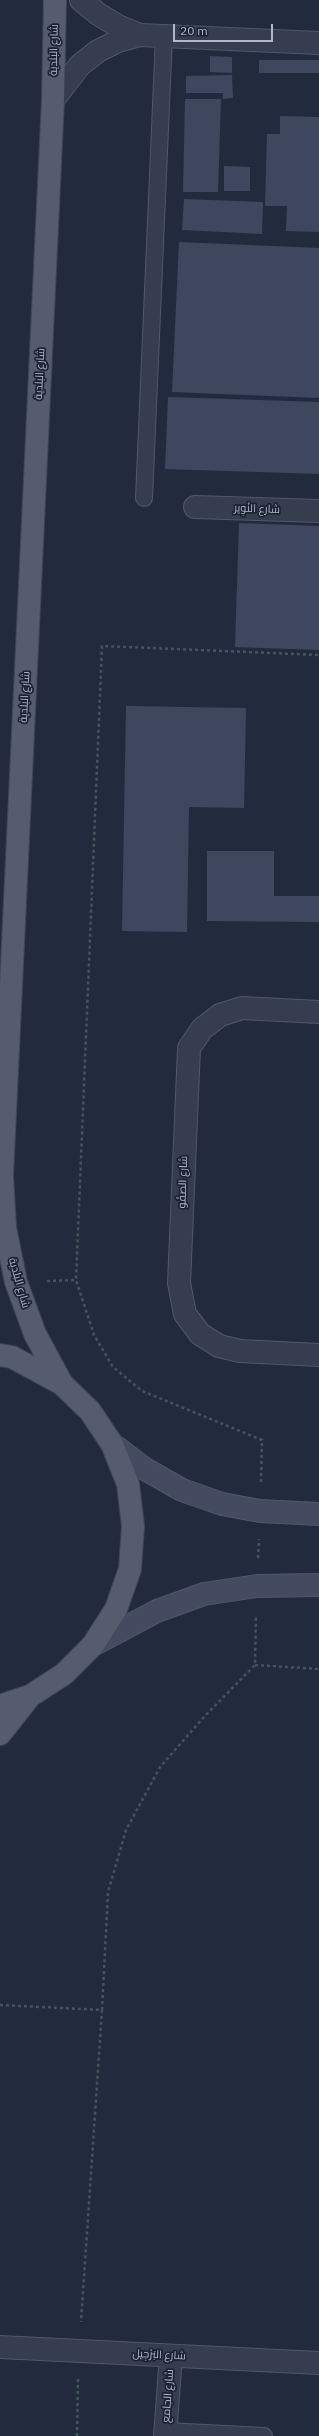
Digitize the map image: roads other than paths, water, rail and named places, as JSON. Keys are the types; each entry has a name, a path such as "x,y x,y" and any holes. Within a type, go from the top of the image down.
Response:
{"main road":[{"name":"شارع البلدية","path":"55,0 53,100 2,1175 5,1228 16,1282 35,1334 62,1384"},
{"path":"0,1355 12,1357 62,1384 90,1412 112,1444 128,1484 133,1526 130,1569 116,1609 93,1645 64,1674 30,1696 0,1706"},
{"path":"112,1444 145,1469 182,1490 222,1504 260,1511 319,1514"},
{"path":"93,1645 157,1611 204,1594 257,1586 319,1585"},
{"path":"0,1734 30,1696"}],"street":[{"path":"82,0 98,14 118,26 140,35"},
{"path":"53,100 65,81 86,60 118,41 140,35 319,43"},
{"name":"شارع النُوِير","path":"194,507 319,511"},
{"name":"شارع الصفُو","path":"319,1012 242,1008 220,1015 202,1029 189,1048 179,1283 185,1314 200,1334 219,1346 240,1351 319,1356"},
{"name":"شارع البَرْجِيل","path":"0,2347 319,2363"},
{"name":"شارع الجامع","path":"165,2433 171,2356"}],"lane":[{"path":"144,498 164,36"},
{"path":"165,2433 264,2436"}]}
